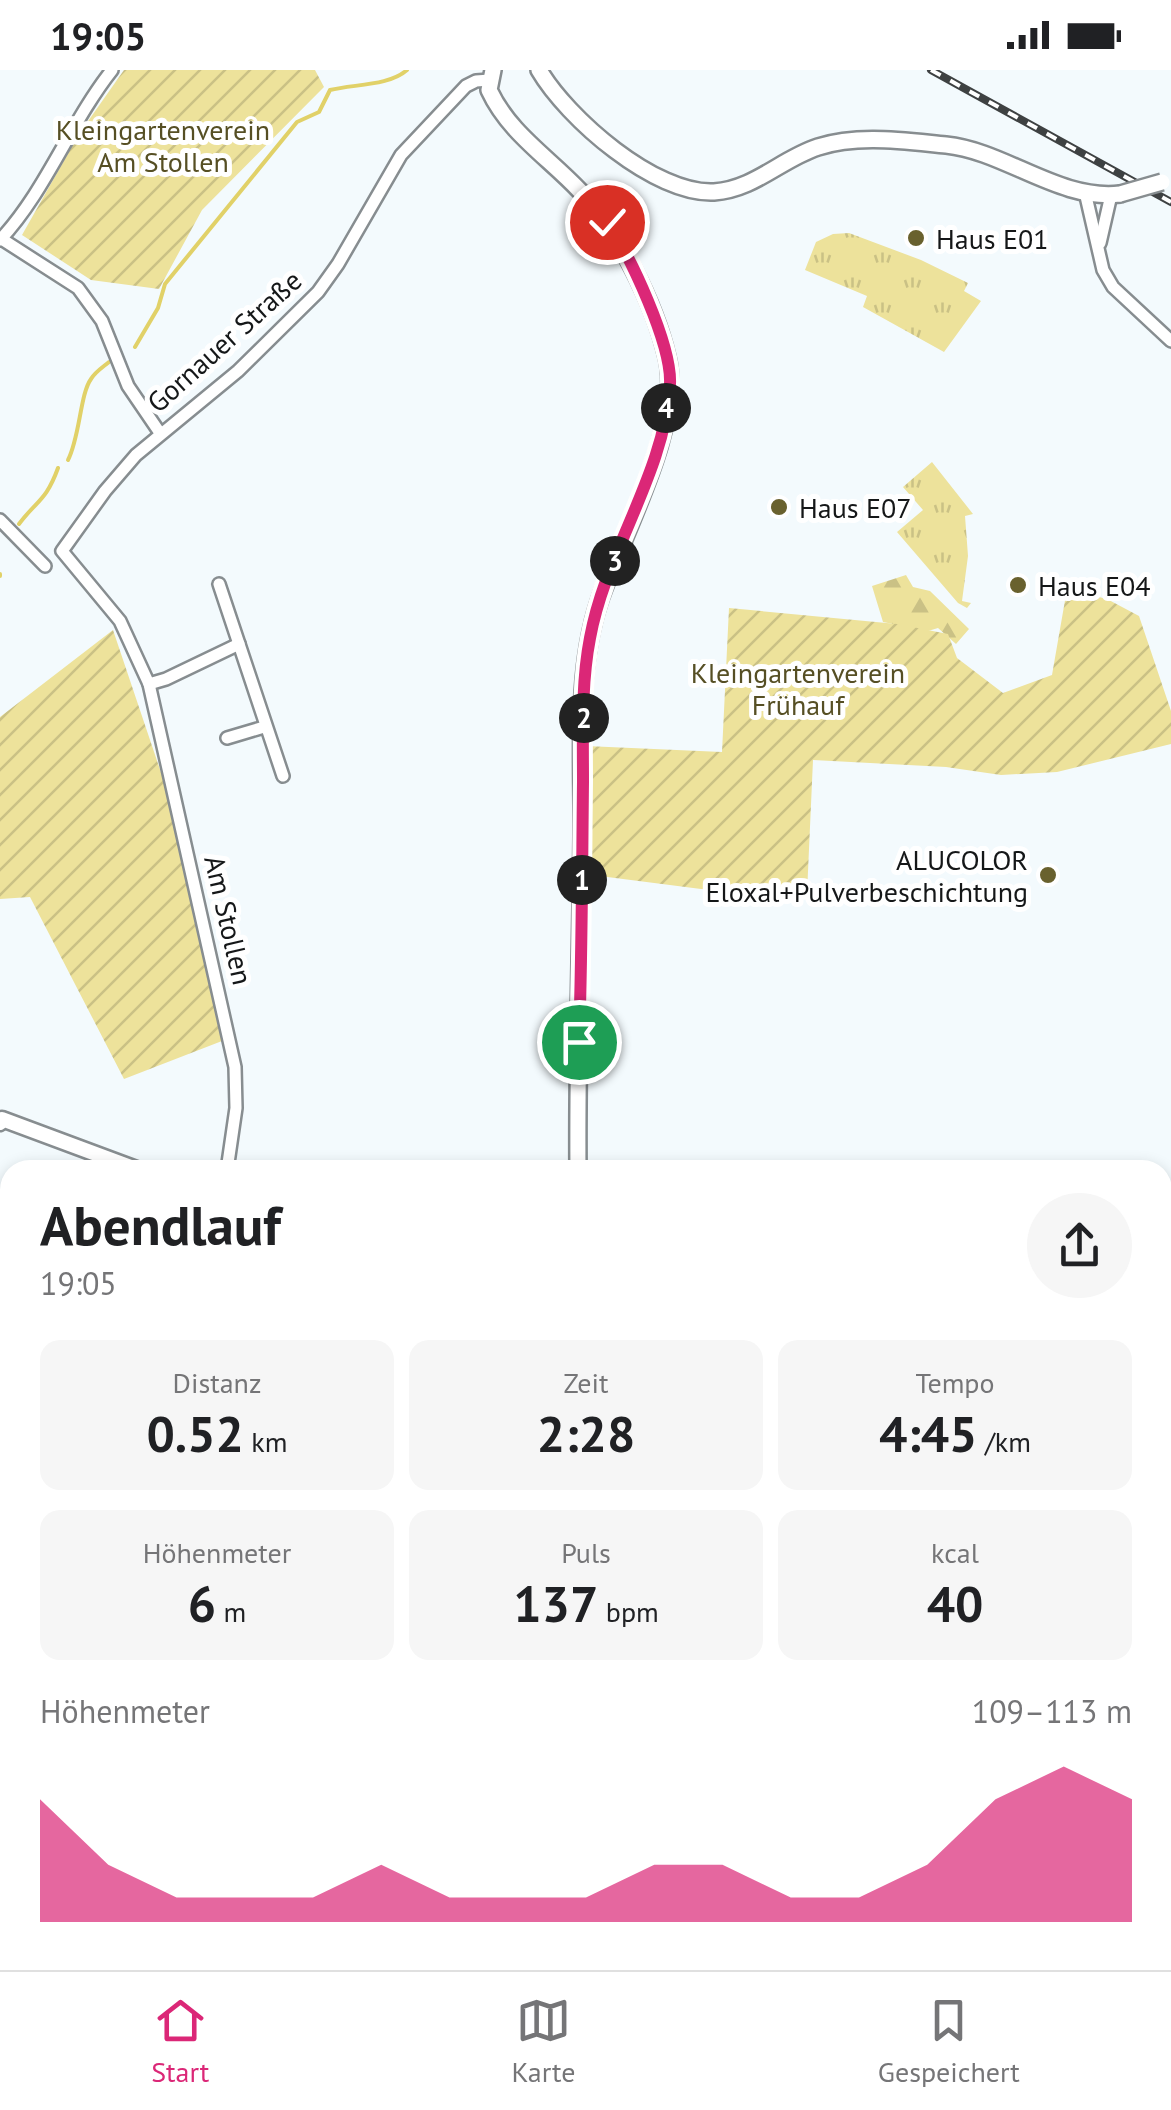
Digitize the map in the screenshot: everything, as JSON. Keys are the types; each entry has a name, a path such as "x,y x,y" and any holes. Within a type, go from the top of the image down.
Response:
{"main road":[{"path":"538,70 603,140 680,187 714,192 753,182 815,148 855,139 954,146 1085,192 1116,195 1167,181"},
{"path":"492,75 489,90 508,124 580,192 612,230 663,342 670,382 650,474 589,639 583,748 578,1160"}],"street":[{"path":"112,70 87,102 20,217 0,239 78,288 102,321 128,386 160,433"},
{"name":"Gornauer Straße","path":"62,552 105,491 160,433 238,371 290,322 338,264 401,155 466,86 492,75"},
{"path":"1085,192 1103,270 1113,287 1171,342"},
{"path":"1099,248 1116,195"},
{"path":"0,520 45,566"},
{"name":"Am Stollen","path":"62,552 120,621 148,684 235,1068 236,1108 228,1160"},
{"path":"219,584 283,776"},
{"path":"148,684 238,644"},
{"path":"227,738 264,727"},
{"path":"1,1120 111,1160"}],"green space":[{"name":"Kleingartenverein Am Stollen","path":"124,70 315,70 324,87 202,210 159,289 91,280 22,235 79,134"},
{"path":"849,233 968,283 964,291 981,301 944,352 863,307 867,296 805,270 816,242 833,234"},
{"path":"932,462 973,514 965,516 968,556 962,601 971,603 967,608 958,603 897,532 923,510 903,487"},
{"path":"906,575 913,587 930,591 969,629 956,644 938,628 928,631 883,622 872,586"},
{"name":"Kleingartenverein Frühauf","path":"1067,589 1107,599 1139,616 1171,711 1171,744 1057,772 1001,775 946,767 813,760 807,894 701,889 584,874 586,746 722,752 729,608 897,624 948,634 957,658 1003,693 1052,675"},
{"path":"113,630 179,826 222,1041 124,1079 30,897 0,899 0,717"}],"waterway":[{"path":"135,347 158,308 165,284 297,122 319,112 330,90 381,82 407,70"},
{"path":"68,460 87,386 109,362"},
{"path":"19,524 45,494 58,468"}],"railway":[{"path":"931,70 1171,202"}],"place":[{"name":"Haus E01","path":"916,238"},
{"name":"Haus E07","path":"779,507"},
{"name":"Haus E04","path":"1018,585"},
{"name":"ALUCOLOR Eloxal+Pulverbeschichtung","path":"1048,875"}],"route":[{"path":"579,1042 583,748 589,639 650,474 670,382 663,342 635,274 607,222"}]}
